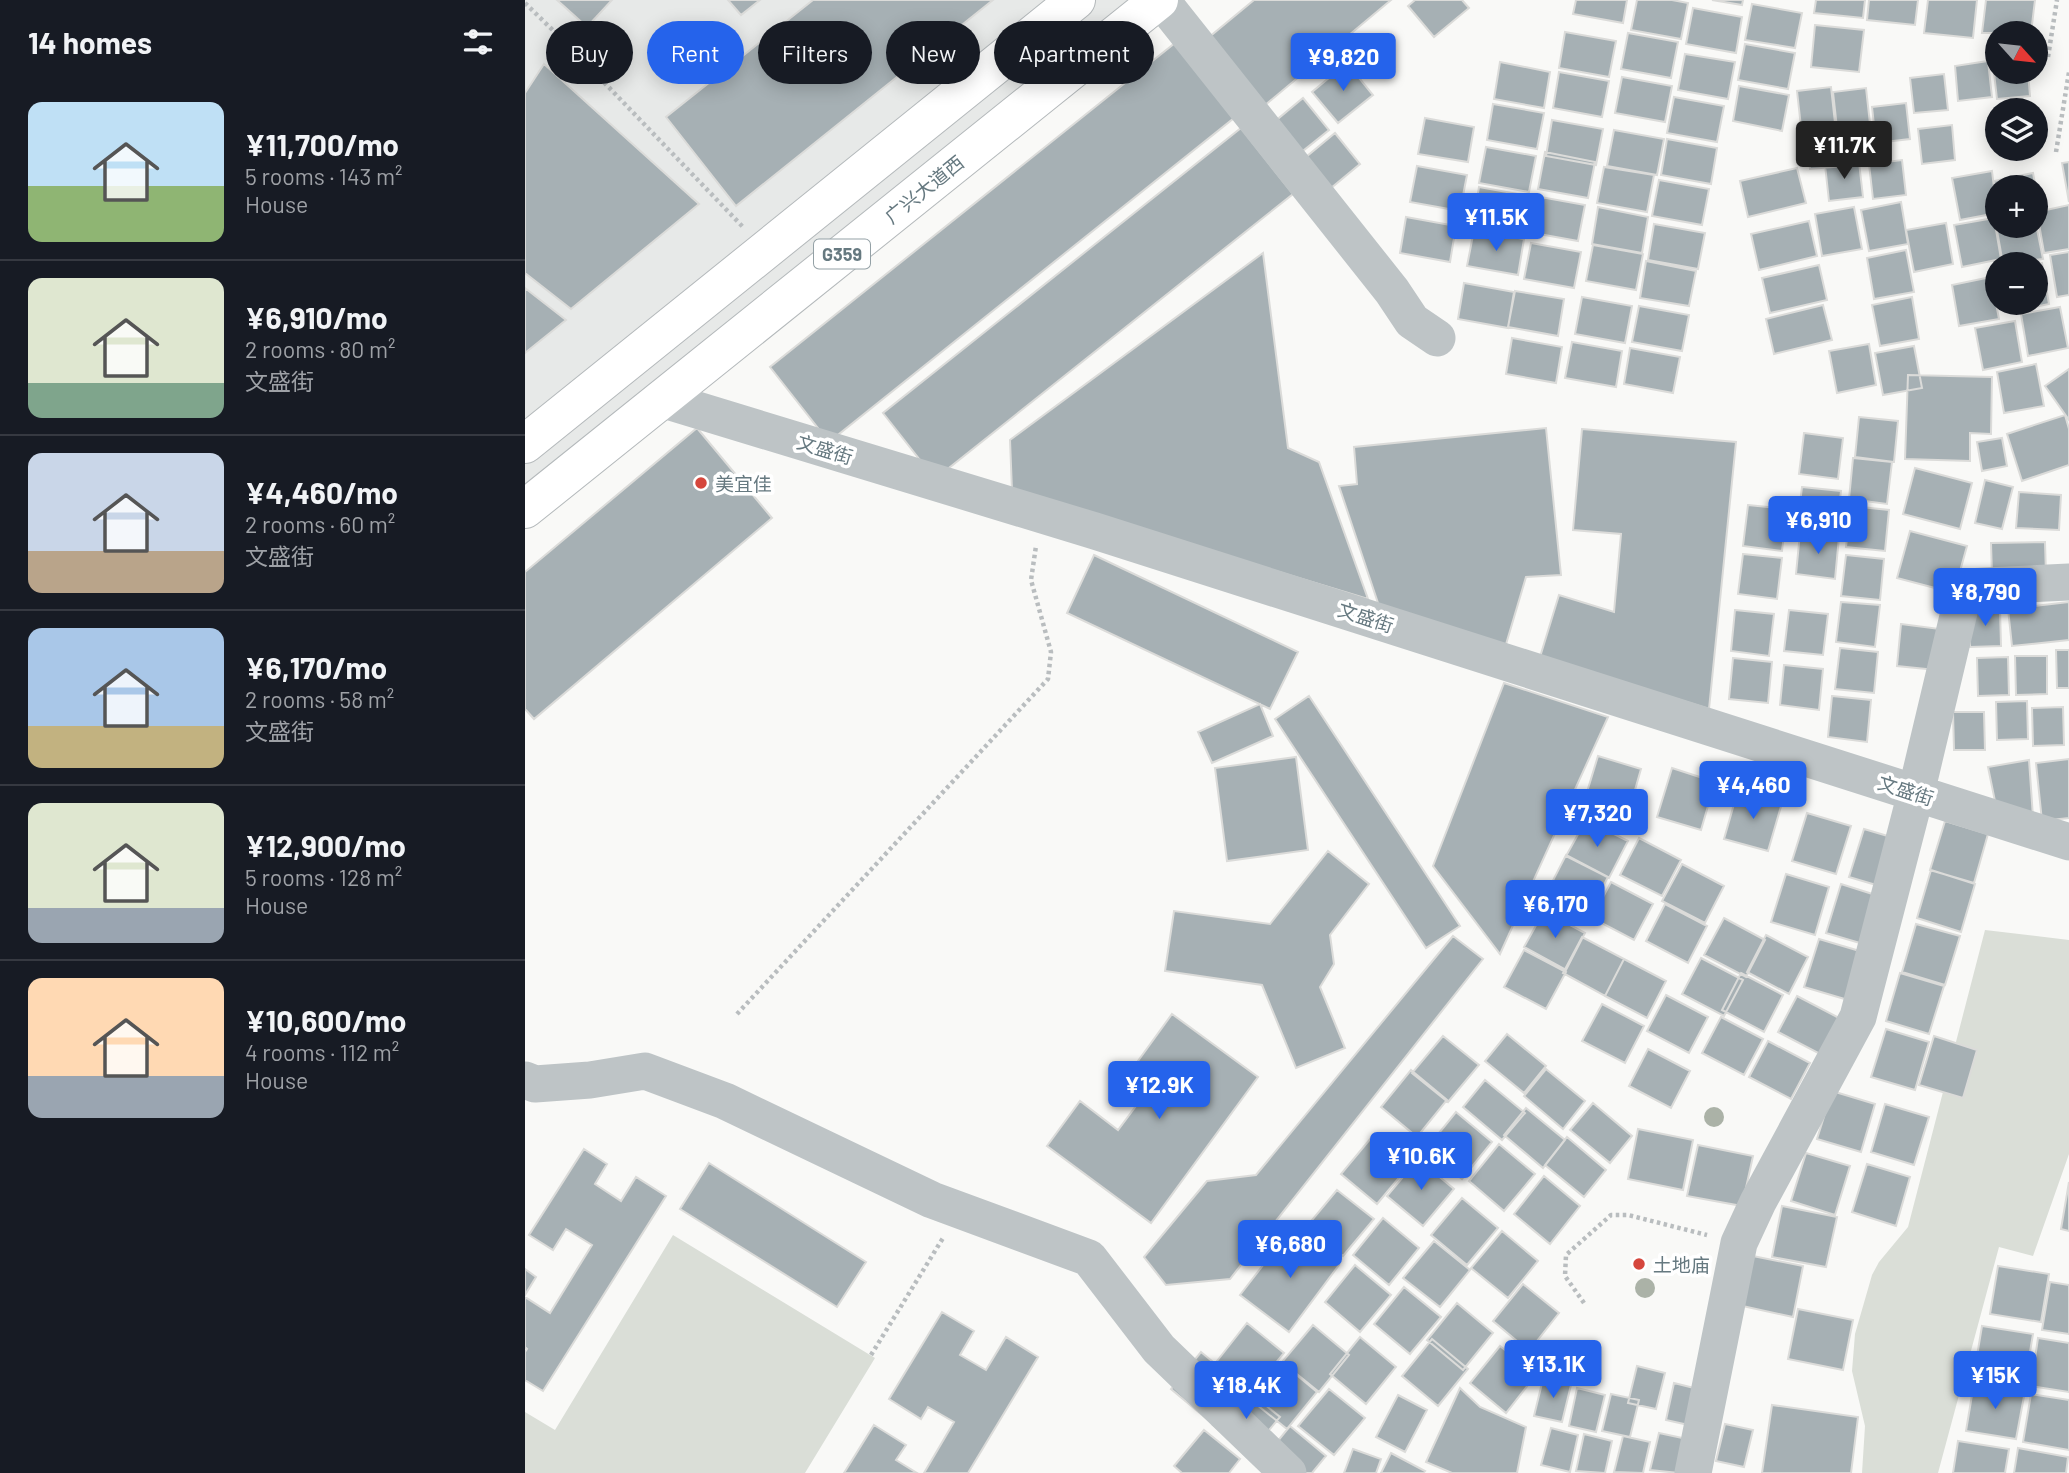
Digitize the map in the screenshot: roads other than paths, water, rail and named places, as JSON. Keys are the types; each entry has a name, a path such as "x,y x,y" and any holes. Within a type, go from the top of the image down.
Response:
{"highway":[{"name":"G359","path":"525,444 1076,0"},
{"name":"广兴大道西","path":"525,509 1160,0"}],"street":[{"path":"1160,0 1392,291 1412,321 1437,338"},
{"name":"文盛街","path":"661,399 1040,514 2069,842"},
{"path":"1693,1473 1739,1243 1758,1202 1858,1017 1916,793 1965,587 2069,582"},
{"path":"525,1080 535,1084 590,1080 645,1071 725,1101 911,1190 1089,1258 1159,1349 1288,1473"}],"place":[{"name":"美宜佳","path":"701,483"},
{"name":"土地庙","path":"1639,1264"}]}
